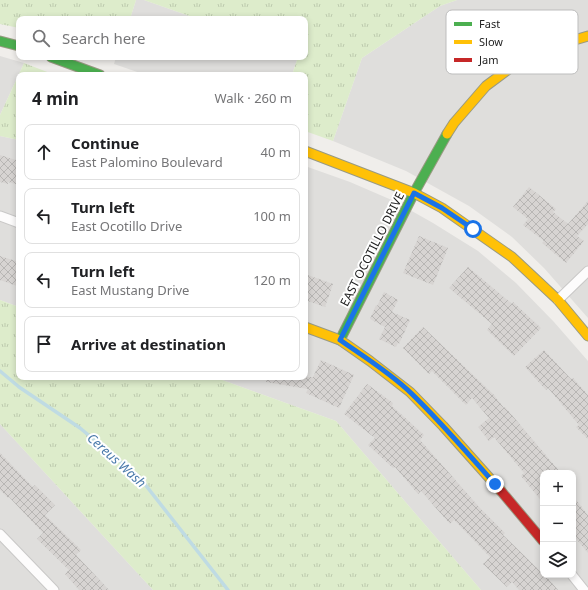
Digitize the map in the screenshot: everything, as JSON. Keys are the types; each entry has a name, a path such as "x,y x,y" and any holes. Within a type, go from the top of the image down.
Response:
{"street":[{"name":"EAST OCOTILLO DRIVE","path":"578,39 588,36"},
{"path":"0,41 16,45"},
{"path":"59,60 92,72"},
{"name":"EAST OCOTILLO DRIVE","path":"340,340 414,193 454,123 486,86 502,74"},
{"path":"308,152 414,193 442,208 512,257 558,300 588,336"},
{"path":"0,216 16,222"},
{"path":"558,300 588,271"},
{"path":"308,328 340,340 410,392 490,478 540,537"},
{"path":"0,534 54,590"},
{"path":"574,578 584,590"}],"shaded area":[{"path":"136,0 144,0 189,16 131,16"},
{"path":"457,0 588,0 588,318 544,268 512,237 469,206 406,171 333,141 362,58 440,6"},
{"path":"0,56 24,63 20,72 16,72 16,80 0,115"},
{"path":"115,60 297,60 293,72 137,72 114,64"},
{"path":"0,136 16,139 16,306 0,300"},
{"path":"308,167 350,182 394,201 478,251 516,283 554,322 588,361 588,590 481,590 336,421 222,380 308,380"},
{"path":"0,424 153,590 0,590"}],"green space":[{"path":"0,0 136,0 131,16 16,16 16,27 0,24"},
{"path":"144,0 457,0 440,6 362,58 333,141 308,132 308,72 293,72 297,60 308,60 308,16 189,16"},
{"path":"24,63 47,72 20,72"},
{"path":"16,80 16,139 0,136 0,115"},
{"path":"0,300 16,306 16,380 222,380 336,421 481,590 153,590 0,424"}],"building":[{"path":"0,155 16,160 16,184 0,182"},
{"path":"529,187 556,209 553,212 568,224 588,201 588,224 577,236 584,241 566,263 542,243 544,241 523,225 528,219 513,207"},
{"path":"419,236 448,248 433,285 403,273"},
{"path":"0,256 16,261 16,286 0,280"},
{"path":"468,267 512,304 513,302 541,328 514,356 487,330 492,324 449,288"},
{"path":"308,275 333,284 325,307 308,301"},
{"path":"384,292 398,300 392,312 410,320 399,344 398,343 396,347 379,339 385,327 370,319"},
{"path":"423,327 494,395 504,408 505,407 558,470 540,470 540,499 521,476 524,473 494,437 489,441 478,427 489,418 472,398 466,405 432,371 429,374 403,348"},
{"path":"544,350 588,395 588,439 576,427 579,425 548,388 546,390 525,367"},
{"path":"321,360 354,375 339,408 306,393 308,389 266,382 266,380 308,380 308,377 313,377"},
{"path":"367,384 393,403 392,406 424,435 420,440 480,508 505,533 503,535 540,571 540,578 548,578 558,590 519,590 512,582 507,587 483,564 490,557 454,520 450,524 421,491 418,494 395,467 393,468 368,445 375,438 344,414"},
{"path":"0,453 33,487 35,485 55,505 45,515 81,550 76,555 109,590 79,590 65,574 69,570 37,539 43,533 9,497 8,498 0,490"},
{"path":"576,500 588,515 588,553 576,539"}],"waterway":[{"name":"Cereus Wash","path":"0,371 19,387 80,428 140,478 228,590"}],"traffic: fast":[{"path":"0,41 16,45"},
{"path":"59,60 92,72"},
{"path":"340,340 414,193 447,134"}],"traffic: slow":[{"path":"578,39 588,36"},
{"path":"447,134 454,123 486,86 502,74"},
{"path":"308,152 414,193 442,208 512,257 558,300 588,336"},
{"path":"308,328 340,340 410,392 443,426 501,491"}],"traffic: jam":[{"path":"501,491 540,537"}],"route":[{"path":"473,229 442,208 414,193 340,340 410,392 495,484"}]}
